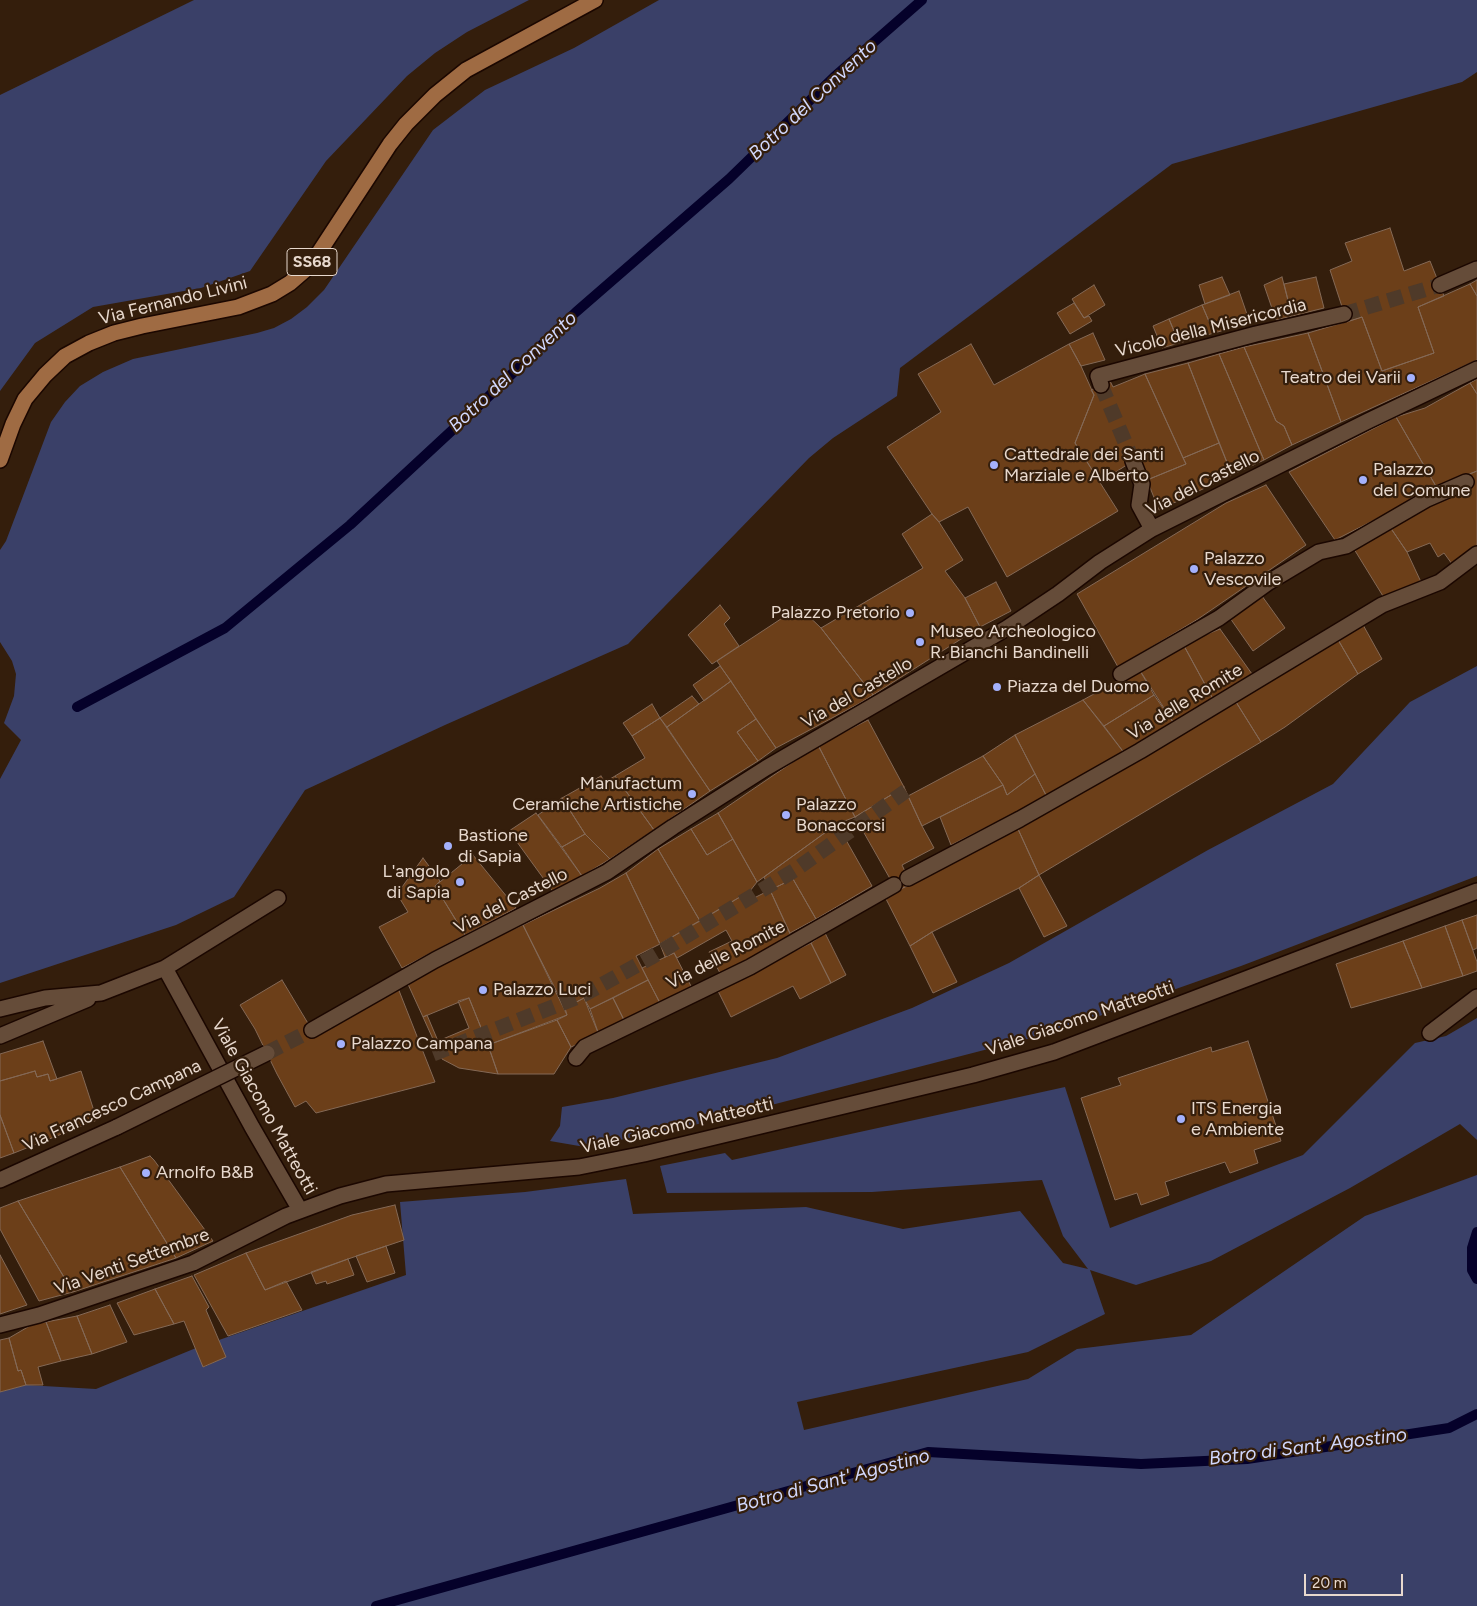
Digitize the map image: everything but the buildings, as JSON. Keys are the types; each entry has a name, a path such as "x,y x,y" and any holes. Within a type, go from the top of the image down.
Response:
{"main road":[{"name":"Via Fernando Livini","path":"0,460 13,424 26,399 45,375 66,356 89,343 114,333 238,308 268,296 290,283 312,262 385,152 406,124 434,95 472,67 595,0"}],"street":[{"path":"1440,286 1477,269"},
{"name":"Vicolo della Misericordia","path":"1101,385 1098,376 1256,334 1344,314"},
{"name":"Via del Castello","path":"312,1030 435,960 607,872 673,827 766,768 1007,628 1058,594 1100,562 1152,529 1477,369"},
{"path":"1133,461 1142,484 1140,505 1152,529"},
{"path":"1121,674 1219,618 1269,582 1319,552 1346,546 1427,499 1466,482"},
{"name":"Via delle Romite","path":"908,878 1020,819 1140,751 1382,605 1440,582 1477,554"},
{"name":"Via delle Romite","path":"576,1058 585,1047 750,967 866,899 894,885"},
{"name":"Viale Giacomo Matteotti","path":"165,968 300,1210 340,1196 386,1184 580,1167 644,1154 973,1075 1063,1048 1477,891"},
{"path":"0,1036 165,968 278,898"},
{"path":"0,1009 45,998 101,993"},
{"path":"1430,1033 1477,997"},
{"name":"Via Francesco Campana","path":"0,1180 117,1127 267,1053"},
{"name":"Via Venti Settembre","path":"0,1325 40,1315 193,1263 300,1210"}],"shaded area":[{"path":"194,0 529,0 467,32 435,53 407,76 326,161 250,271 201,288 93,307 35,343 0,391 0,95"},
{"path":"659,0 1477,0 1477,72 1462,82 1172,164 900,368 897,396 833,438 809,458 628,644 445,725 305,790 234,897 176,925 0,983 0,779 21,740 4,723 14,696 16,674 12,661 0,642 0,550 6,541 51,422 65,402 80,386 103,372 133,359 257,333 274,328 291,319 307,307 324,290 433,130 485,90 574,48"},
{"path":"1477,666 1477,876 1241,966 1054,1032 694,1125 585,1147 550,1141 560,1126 562,1107 613,1098 777,1058 912,1008 1009,963 1208,850 1333,784 1410,702"},
{"path":"1477,1018 1477,1140 1460,1124 1350,1188 1211,1261 1136,1285 1090,1270 1105,1314 1028,1352 797,1402 804,1430 1028,1379 1077,1349 1191,1335 1365,1216 1477,1175 1477,1606 0,1606 0,1392 26,1385 96,1389 196,1348 204,1367 225,1357 219,1340 406,1275 400,1202 525,1192 626,1179 633,1214 806,1207 903,1229 1020,1211 1063,1263 1088,1269 1063,1236 1042,1180 872,1192 667,1193 660,1166 725,1153 732,1160 1065,1087 1110,1228 1303,1155 1415,1043 1446,1036"}],"waterway":[{"name":"Botro del Convento","path":"77,707 225,628 350,525 487,398 576,312 729,179 834,77 922,0"},
{"name":"Botro di Sant' Agostino","path":"1477,1232 1472,1248 1472,1270 1477,1279"},
{"name":"Botro di Sant' Agostino","path":"376,1606 928,1452 1141,1464 1247,1459 1449,1428 1477,1414"}],"tunnel":[{"path":"1344,314 1440,285"},
{"path":"1101,385 1133,461"},
{"path":"433,1054 583,995 650,958 795,870 906,791"},
{"path":"267,1053 312,1030"}],"place":[{"name":"Teatro dei Varii","path":"1411,378"},
{"name":"Cattedrale dei Santi Marziale e Alberto","path":"994,465"},
{"name":"Palazzo del Comune","path":"1363,480"},
{"name":"Palazzo Vescovile","path":"1194,569"},
{"name":"Palazzo Pretorio","path":"910,613"},
{"name":"Museo Archeologico R. Bianchi Bandinelli","path":"920,642"},
{"name":"Piazza del Duomo","path":"997,687"},
{"name":"Manufactum Ceramiche Artistiche","path":"692,794"},
{"name":"Palazzo Bonaccorsi","path":"786,815"},
{"name":"Bastione di Sapia","path":"448,846"},
{"name":"L'angolo di Sapia","path":"460,882"},
{"name":"Palazzo Luci","path":"483,990"},
{"name":"Palazzo Campana","path":"341,1044"},
{"name":"ITS Energia e Ambiente","path":"1181,1119"},
{"name":"Arnolfo B&B","path":"146,1173"}]}
